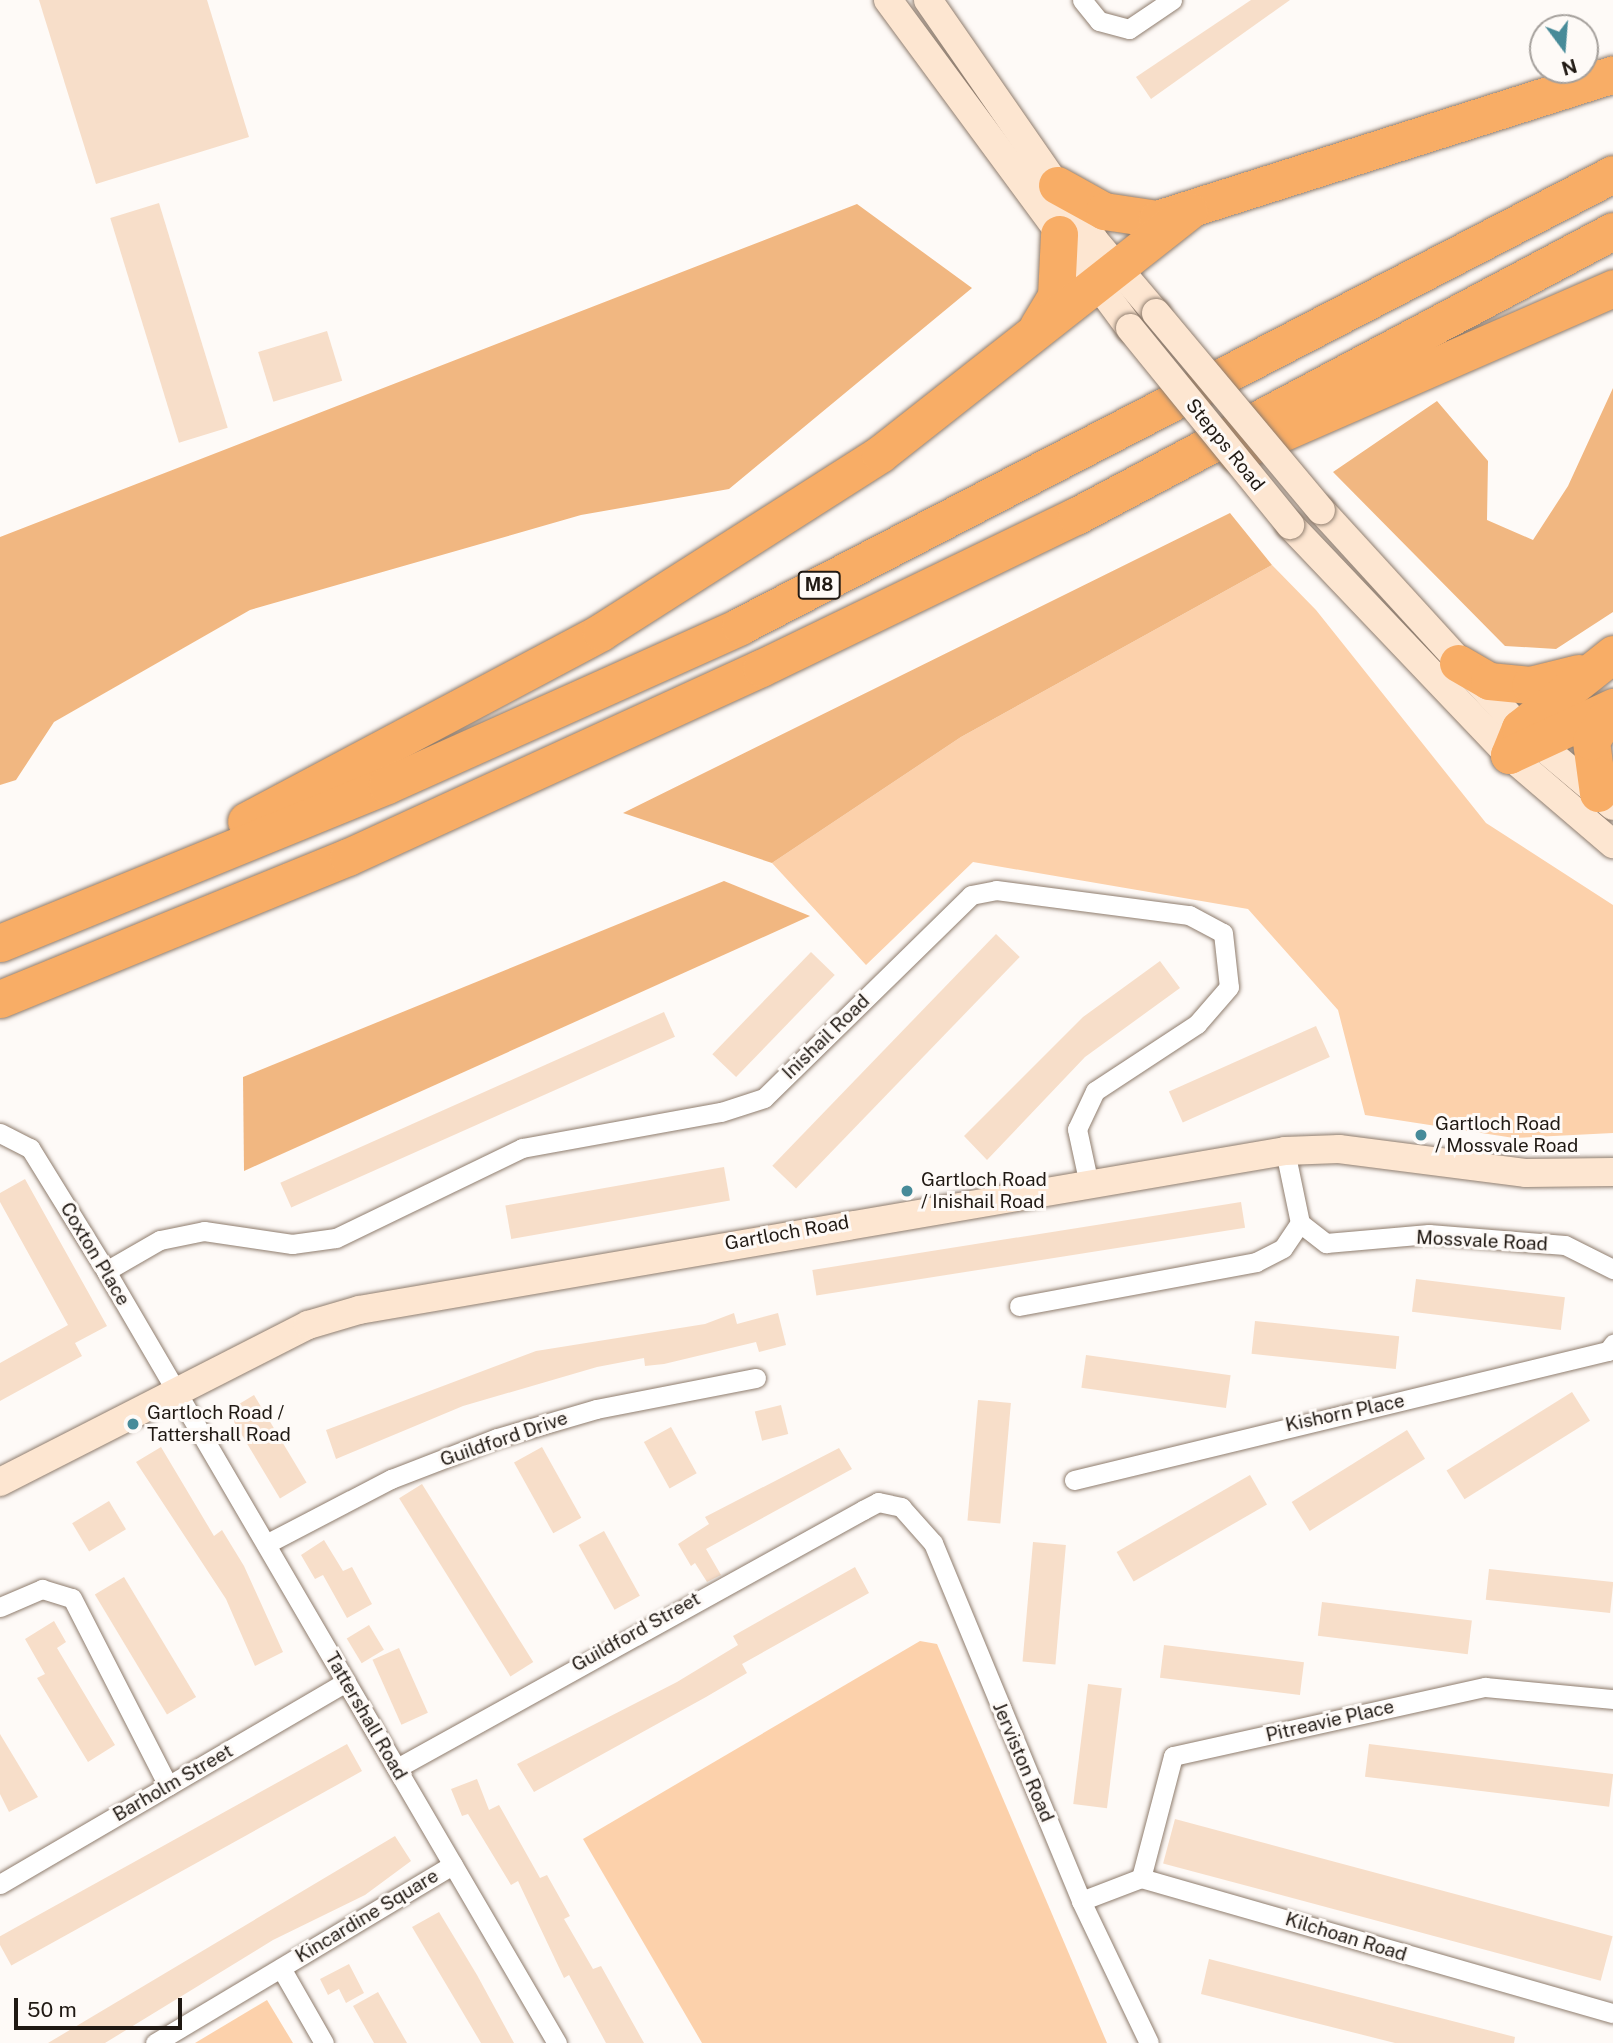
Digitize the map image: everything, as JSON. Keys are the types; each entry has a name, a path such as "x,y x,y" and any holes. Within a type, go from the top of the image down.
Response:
{"highway":[{"path":"1057,185 1104,211 1157,219 1613,74"},
{"name":"M8","path":"0,943 57,922 387,785 740,626 1613,174"},
{"path":"57,922 601,632 880,454 1022,346 1106,275 1189,211"},
{"name":"M8","path":"0,999 348,857 1076,516 1613,230"},
{"path":"1022,346 1056,296 1059,234"},
{"path":"1076,516 1289,433 1613,288"},
{"path":"1458,663 1489,681 1530,685 1602,662"},
{"path":"1522,743 1602,662"},
{"path":"1522,743 1612,708"},
{"path":"1605,800 1591,741 1612,708"}],"main road":[{"name":"Stepps Road","path":"888,0 1059,234 1106,275 1156,313 1321,510 1458,663 1522,743 1613,844"},
{"name":"Stepps Road","path":"928,0 1057,185 1106,275 1130,328 1290,525 1522,743 1605,800"},
{"name":"Gartloch Road","path":"0,1482 175,1389 308,1325 359,1310 1088,1180 1285,1151 1339,1149 1527,1173 1613,1171"}],"street":[{"path":"1082,0 1099,21 1129,29 1172,0"},
{"name":"Inishail Road","path":"106,1271 160,1240 204,1231 292,1244 336,1238 523,1147 721,1112 764,1098 971,895 996,890 1189,915 1223,933 1229,987 1197,1024 1095,1091 1077,1129 1088,1180"},
{"name":"Coxton Place","path":"0,1133 30,1148 175,1389"},
{"path":"1019,1306 1256,1262 1283,1248 1300,1223 1285,1151"},
{"name":"Mossvale Road","path":"1300,1223 1326,1243 1429,1234 1565,1245 1613,1269"},
{"name":"Kishorn Place","path":"1074,1480 1608,1351 1613,1344"},
{"name":"Guildford Drive","path":"265,1544 391,1479 497,1438 596,1409 756,1378"},
{"name":"Tattershall Road","path":"175,1389 557,2043"},
{"name":"Guildford Street","path":"397,1768 878,1502"},
{"name":"Jerviston Road","path":"878,1502 901,1507 933,1543 1080,1901 1149,2043"},
{"path":"0,1607 42,1589 72,1598 168,1786"},
{"name":"Barholm Street","path":"0,1884 346,1682"},
{"name":"Pitreavie Place","path":"1141,1878 1173,1756 1485,1686 1613,1699"},
{"name":"Kincardine Square","path":"155,2043 453,1865"},
{"path":"1080,1901 1141,1878"},
{"name":"Kilchoan Road","path":"1141,1878 1613,2013"},
{"name":"Kincardine Square","path":"281,1968 324,2043"}],"shaded area":[{"path":"857,204 972,288 729,489 581,515 250,610 54,722 16,780 0,785 0,537"},
{"path":"1613,388 1613,612 1556,649 1505,646 1333,472 1437,401 1488,461 1487,520 1533,540 1568,486"},
{"path":"1230,513 1272,565 961,737 772,863 623,813"},
{"path":"1272,565 1316,610 1486,823 1613,905 1613,1133 1514,1138 1365,1115 1338,1010 1248,909 973,862 866,965 772,863 961,737"},
{"path":"724,881 810,916 244,1171 243,1077"},
{"path":"920,1641 937,1644 1107,2043 702,2043 583,1839"},
{"path":"267,2000 293,2043 195,2043"}],"building":[{"path":"39,0 207,0 249,137 96,184"},
{"path":"1251,0 1290,0 1151,99 1136,77"},
{"path":"159,203 228,428 179,443 110,218"},
{"path":"327,331 342,381 273,402 258,352"},
{"path":"996,934 1020,957 796,1189 772,1166"},
{"path":"811,952 835,975 736,1077 712,1054"},
{"path":"1160,961 1180,988 1085,1057 987,1160 964,1136 1083,1017"},
{"path":"664,1012 675,1037 291,1207 280,1183"},
{"path":"1316,1026 1330,1057 1183,1123 1169,1091"},
{"path":"724,1167 730,1200 511,1239 505,1206"},
{"path":"25,1179 107,1326 75,1343 82,1356 0,1401 0,1363 68,1325 0,1202 0,1193"},
{"path":"1241,1202 1245,1228 816,1296 812,1270"},
{"path":"1416,1279 1565,1297 1561,1330 1412,1312"},
{"path":"734,1313 737,1324 778,1313 786,1345 759,1352 756,1342 664,1364 645,1366 644,1358 597,1367 463,1406 336,1459 326,1430 536,1351 705,1324"},
{"path":"1255,1321 1399,1336 1396,1369 1252,1354"},
{"path":"1086,1355 1231,1375 1226,1408 1081,1388"},
{"path":"1572,1392 1590,1421 1465,1499 1446,1470"},
{"path":"254,1395 307,1482 280,1498 227,1411"},
{"path":"978,1400 1011,1403 1000,1523 967,1521"},
{"path":"781,1405 788,1434 762,1441 755,1412"},
{"path":"671,1427 697,1473 670,1488 644,1442"},
{"path":"1407,1430 1425,1459 1310,1531 1292,1502"},
{"path":"161,1447 214,1536 222,1530 244,1566 283,1652 255,1666 226,1599 136,1462"},
{"path":"542,1447 581,1518 553,1533 514,1463"},
{"path":"839,1448 852,1469 706,1549 721,1575 707,1582 695,1563 691,1566 678,1544 709,1524 705,1517"},
{"path":"1250,1475 1267,1504 1134,1581 1117,1552"},
{"path":"422,1484 533,1662 510,1676 399,1498"},
{"path":"109,1501 126,1529 89,1551 72,1523"},
{"path":"604,1531 640,1596 615,1610 579,1545"},
{"path":"324,1540 343,1571 352,1567 372,1604 347,1618 323,1575 315,1579 301,1555"},
{"path":"1033,1542 1066,1545 1055,1664 1023,1662"},
{"path":"855,1567 869,1593 742,1664 747,1673 534,1792 517,1764 677,1682 738,1645 733,1636"},
{"path":"1489,1569 1613,1582 1610,1613 1486,1600"},
{"path":"124,1577 196,1697 167,1715 95,1595"},
{"path":"1322,1602 1472,1620 1468,1654 1318,1636"},
{"path":"54,1621 66,1642 57,1648 115,1745 88,1762 37,1678 45,1674 25,1639"},
{"path":"369,1625 384,1650 362,1663 347,1638"},
{"path":"1164,1645 1304,1662 1300,1695 1160,1678"},
{"path":"399,1648 428,1713 401,1725 373,1660"},
{"path":"1088,1684 1122,1688 1107,1808 1073,1804"},
{"path":"0,1734 38,1797 9,1812 0,1794"},
{"path":"347,1744 362,1771 11,1966 0,1945 0,1936"},
{"path":"1369,1744 1613,1774 1609,1807 1365,1777"},
{"path":"477,1779 489,1810 499,1805 540,1878 547,1875 570,1916 564,1919 593,1969 601,1966 644,2043 606,2043 569,1975 564,1978 518,1881 511,1885 468,1814 462,1816 451,1789"},
{"path":"1175,1819 1613,1936 1601,1981 1163,1863"},
{"path":"395,1836 411,1861 365,1895 273,1940 105,2043 48,2043"},
{"path":"439,1912 514,2043 481,2043 412,1927"},
{"path":"1209,1959 1515,2037 1514,2043 1395,2043 1201,1994"},
{"path":"349,1964 364,1993 346,2003 339,1989 328,1995 320,1979"},
{"path":"378,1992 407,2043 374,2043 353,2006"}],"place":[{"name":"Gartloch Road / Mossvale Road","path":"1421,1135"},
{"name":"Gartloch Road / Inishail Road","path":"907,1191"},
{"name":"Gartloch Road / Tattershall Road","path":"133,1424"}]}
